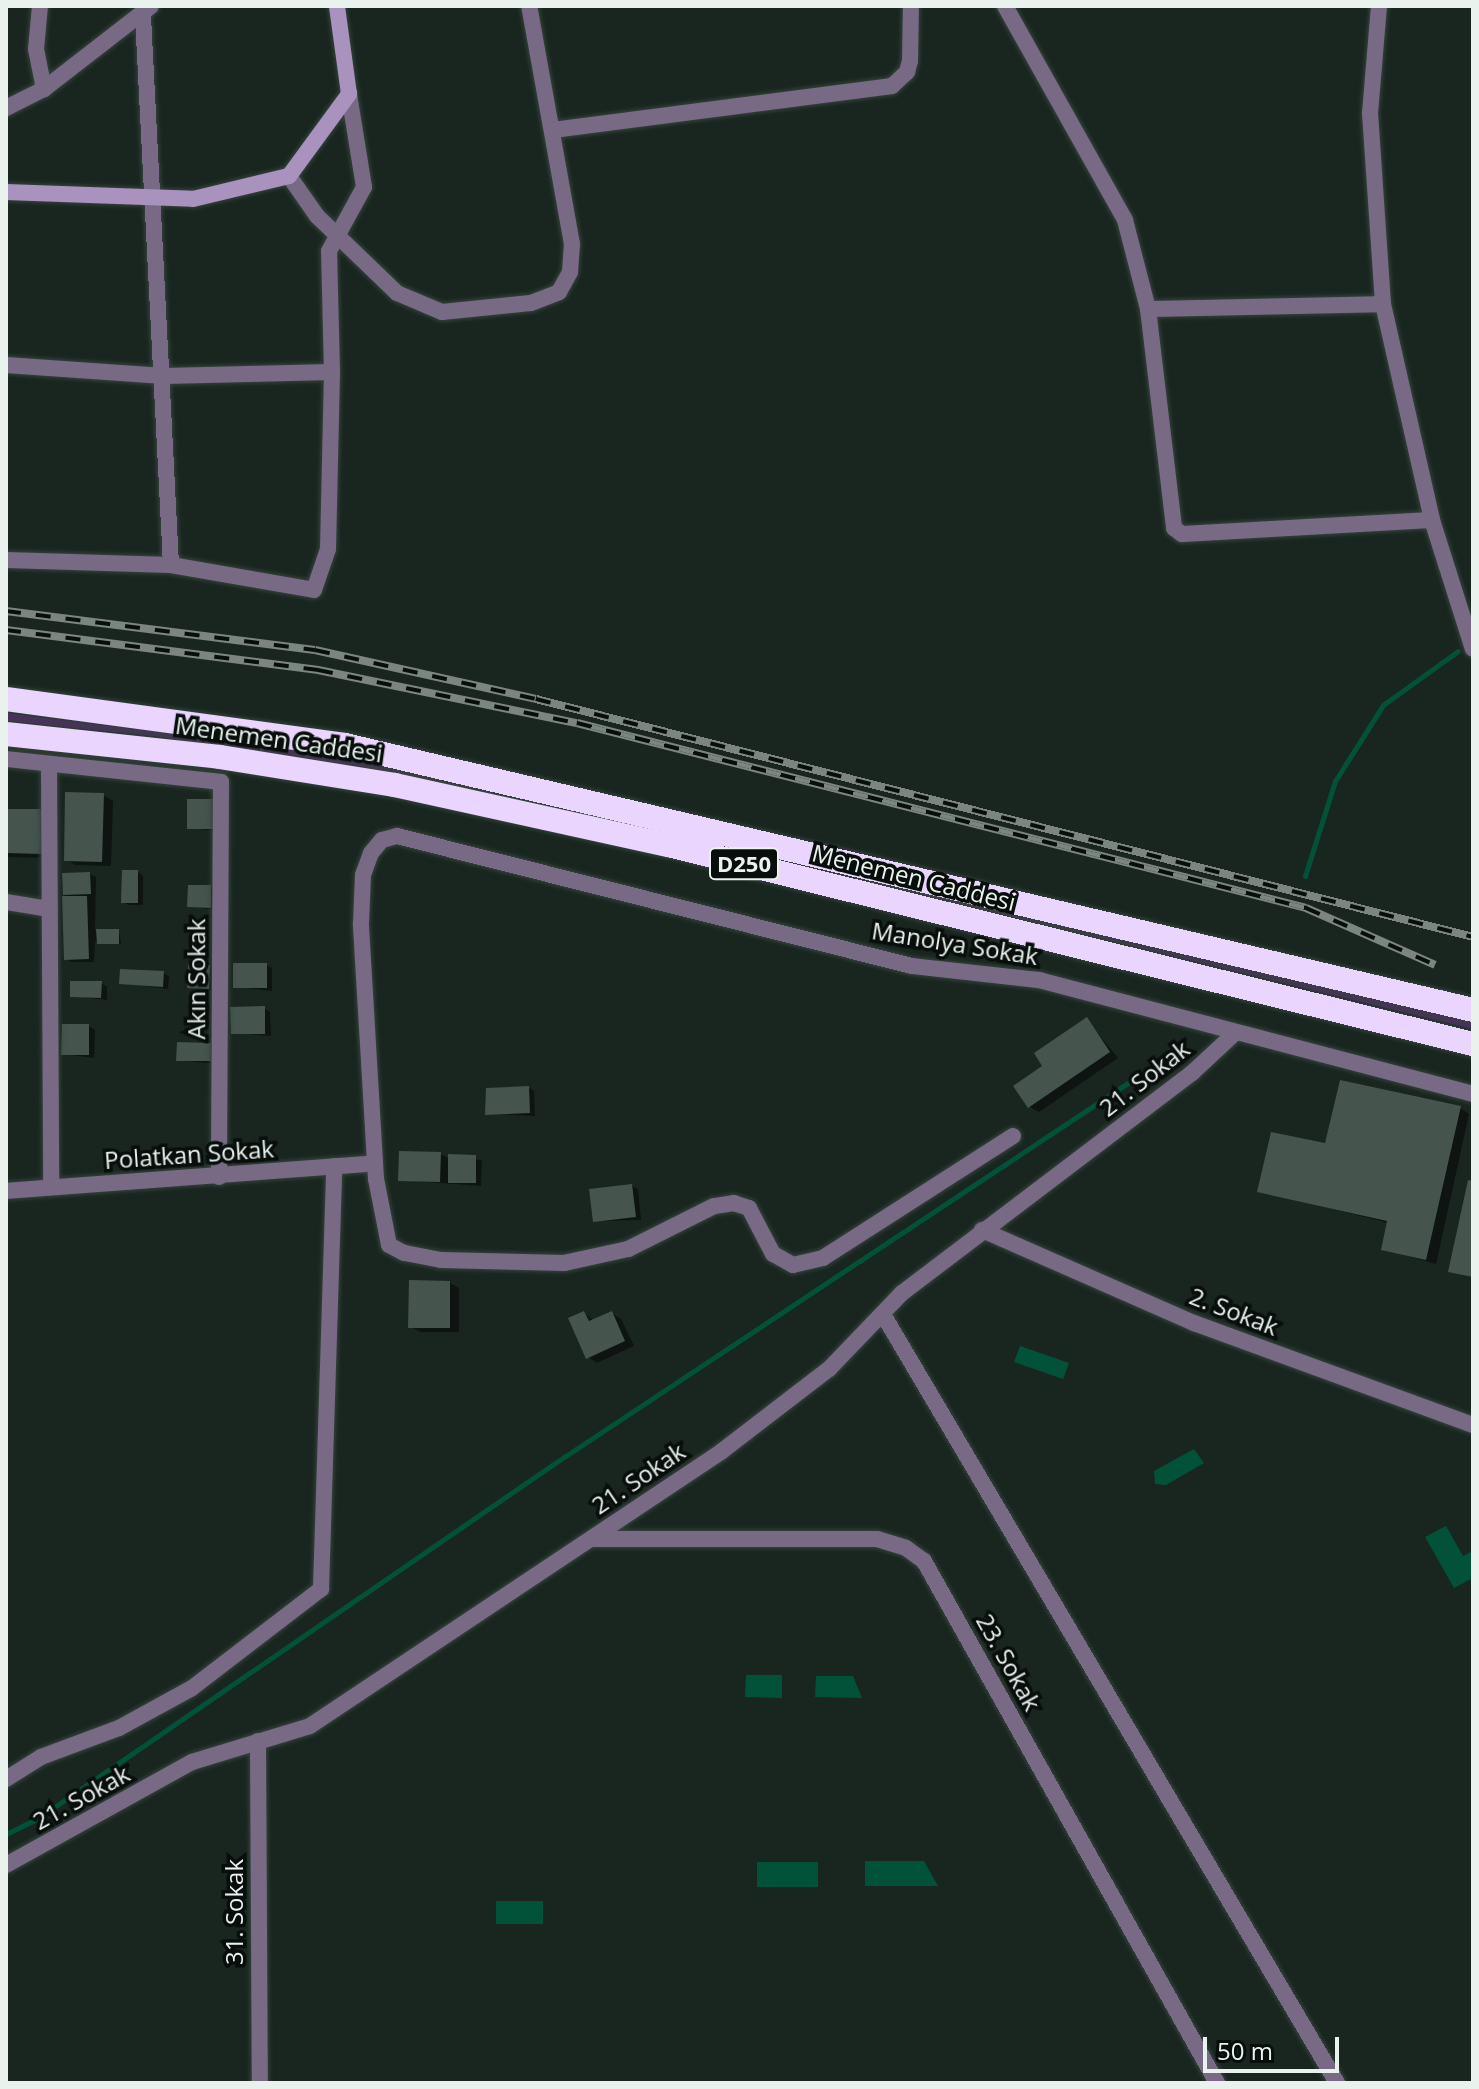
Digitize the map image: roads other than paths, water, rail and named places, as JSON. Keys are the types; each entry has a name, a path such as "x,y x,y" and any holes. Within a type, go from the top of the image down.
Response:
{"highway":[{"name":"Menemen Caddesi","path":"6,699 345,745 1473,1010"},
{"name":"Menemen Caddesi","path":"6,734 220,757 395,785 850,889 1473,1044"}],"street":[{"path":"40,6 36,49 44,89"},
{"path":"6,560 171,565 314,590 328,549 332,372 329,251 364,187 337,6"},
{"path":"289,176 337,236 397,293 442,312 531,303 559,292 570,272 572,244 529,6"},
{"path":"553,130 892,86 907,72 910,61 911,6"},
{"path":"1005,6 1125,220 1148,309 1174,528 1182,534 1432,520"},
{"path":"1379,6 1370,113 1383,304 1432,520 1470,628 1473,649"},
{"path":"6,108 44,89 147,11"},
{"path":"147,11 152,197 164,376 171,565"},
{"path":"6,192 193,199 289,176 349,94"},
{"path":"1148,309 1383,304"},
{"path":"6,365 164,376 332,372"},
{"path":"6,759 49,764 51,1187"},
{"name":"Akın Sokak","path":"49,764 221,782 219,1177"},
{"name":"Manolya Sokak","path":"375,1163 361,923 363,875 382,840 397,836 912,966 1039,980 1234,1034 1473,1094"},
{"path":"6,902 49,909"},
{"name":"21. Sokak","path":"6,1865 192,1762 310,1726 591,1539 734,1442 829,1369 884,1316 902,1293 1192,1073 1234,1034"},
{"path":"375,1163 389,1245 404,1253 441,1260 564,1263 628,1249 714,1206 734,1203 749,1208 773,1254 793,1265 823,1258 1013,1136"},
{"name":"Polatkan Sokak","path":"6,1191 375,1163"},
{"path":"6,1779 28,1763 119,1728 192,1688 321,1589 334,1166"},
{"name":"2. Sokak","path":"982,1230 1194,1323 1473,1425"},
{"path":"884,1316 1337,2083"},
{"name":"23. Sokak","path":"591,1539 877,1539 917,1555 931,1570 1217,2083"},
{"name":"31. Sokak","path":"258,1741 260,2083"}],"waterway":[{"path":"1305,876 1335,781 1383,705 1458,651"},
{"path":"6,1834 37,1819 555,1463 1176,1051"}],"railway":[{"path":"6,611 315,650 536,699 1473,937"},
{"path":"6,630 318,670 577,723 1306,908 1435,965"}]}
